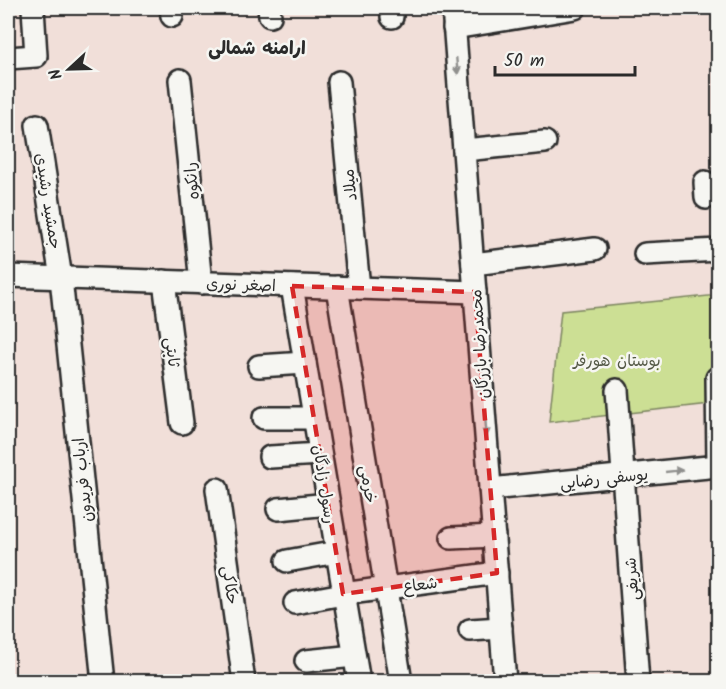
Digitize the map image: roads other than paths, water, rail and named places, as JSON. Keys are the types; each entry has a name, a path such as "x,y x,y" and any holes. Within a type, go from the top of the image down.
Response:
{"street":[{"path":"8,58 36,56 33,8"},
{"path":"454,18 574,8"},
{"name":"محمدرضا بازرگان","path":"454,18 506,681"},
{"name":"رانکوه","path":"180,80 201,283"},
{"name":"میلاد","path":"339,82 359,288"},
{"name":"جمشید رشیدی","path":"37,125 60,278"},
{"path":"464,150 545,142"},
{"path":"473,264 595,249"},
{"path":"645,254 718,250"},
{"name":"اصغر نوری","path":"8,276 475,292"},
{"name":"ارباب فریدون","path":"60,278 103,681"},
{"name":"ثابتی","path":"164,281 182,423"},
{"name":"رسول زادگان","path":"292,286 358,681"},
{"name":"خرمی","path":"337,287 401,681"},
{"path":"259,366 305,363"},
{"path":"717,378 718,466"},
{"name":"شریفی","path":"617,390 638,681"},
{"path":"264,418 314,418"},
{"path":"270,457 320,454"},
{"name":"یوسفی رضایی","path":"490,489 718,466"},
{"name":"حکاکی","path":"217,489 244,681"},
{"path":"278,509 329,504"},
{"path":"451,538 494,536"},
{"path":"287,561 337,552"},
{"name":"شعاع","path":"295,603 343,594 497,573"},
{"path":"470,630 501,628"},
{"path":"306,661 354,656"}],"district":[{"name":"ارامنه شمالی","path":"257,48"}],"park label":[{"name":"بوستان هورفر","path":"617,360"}]}
